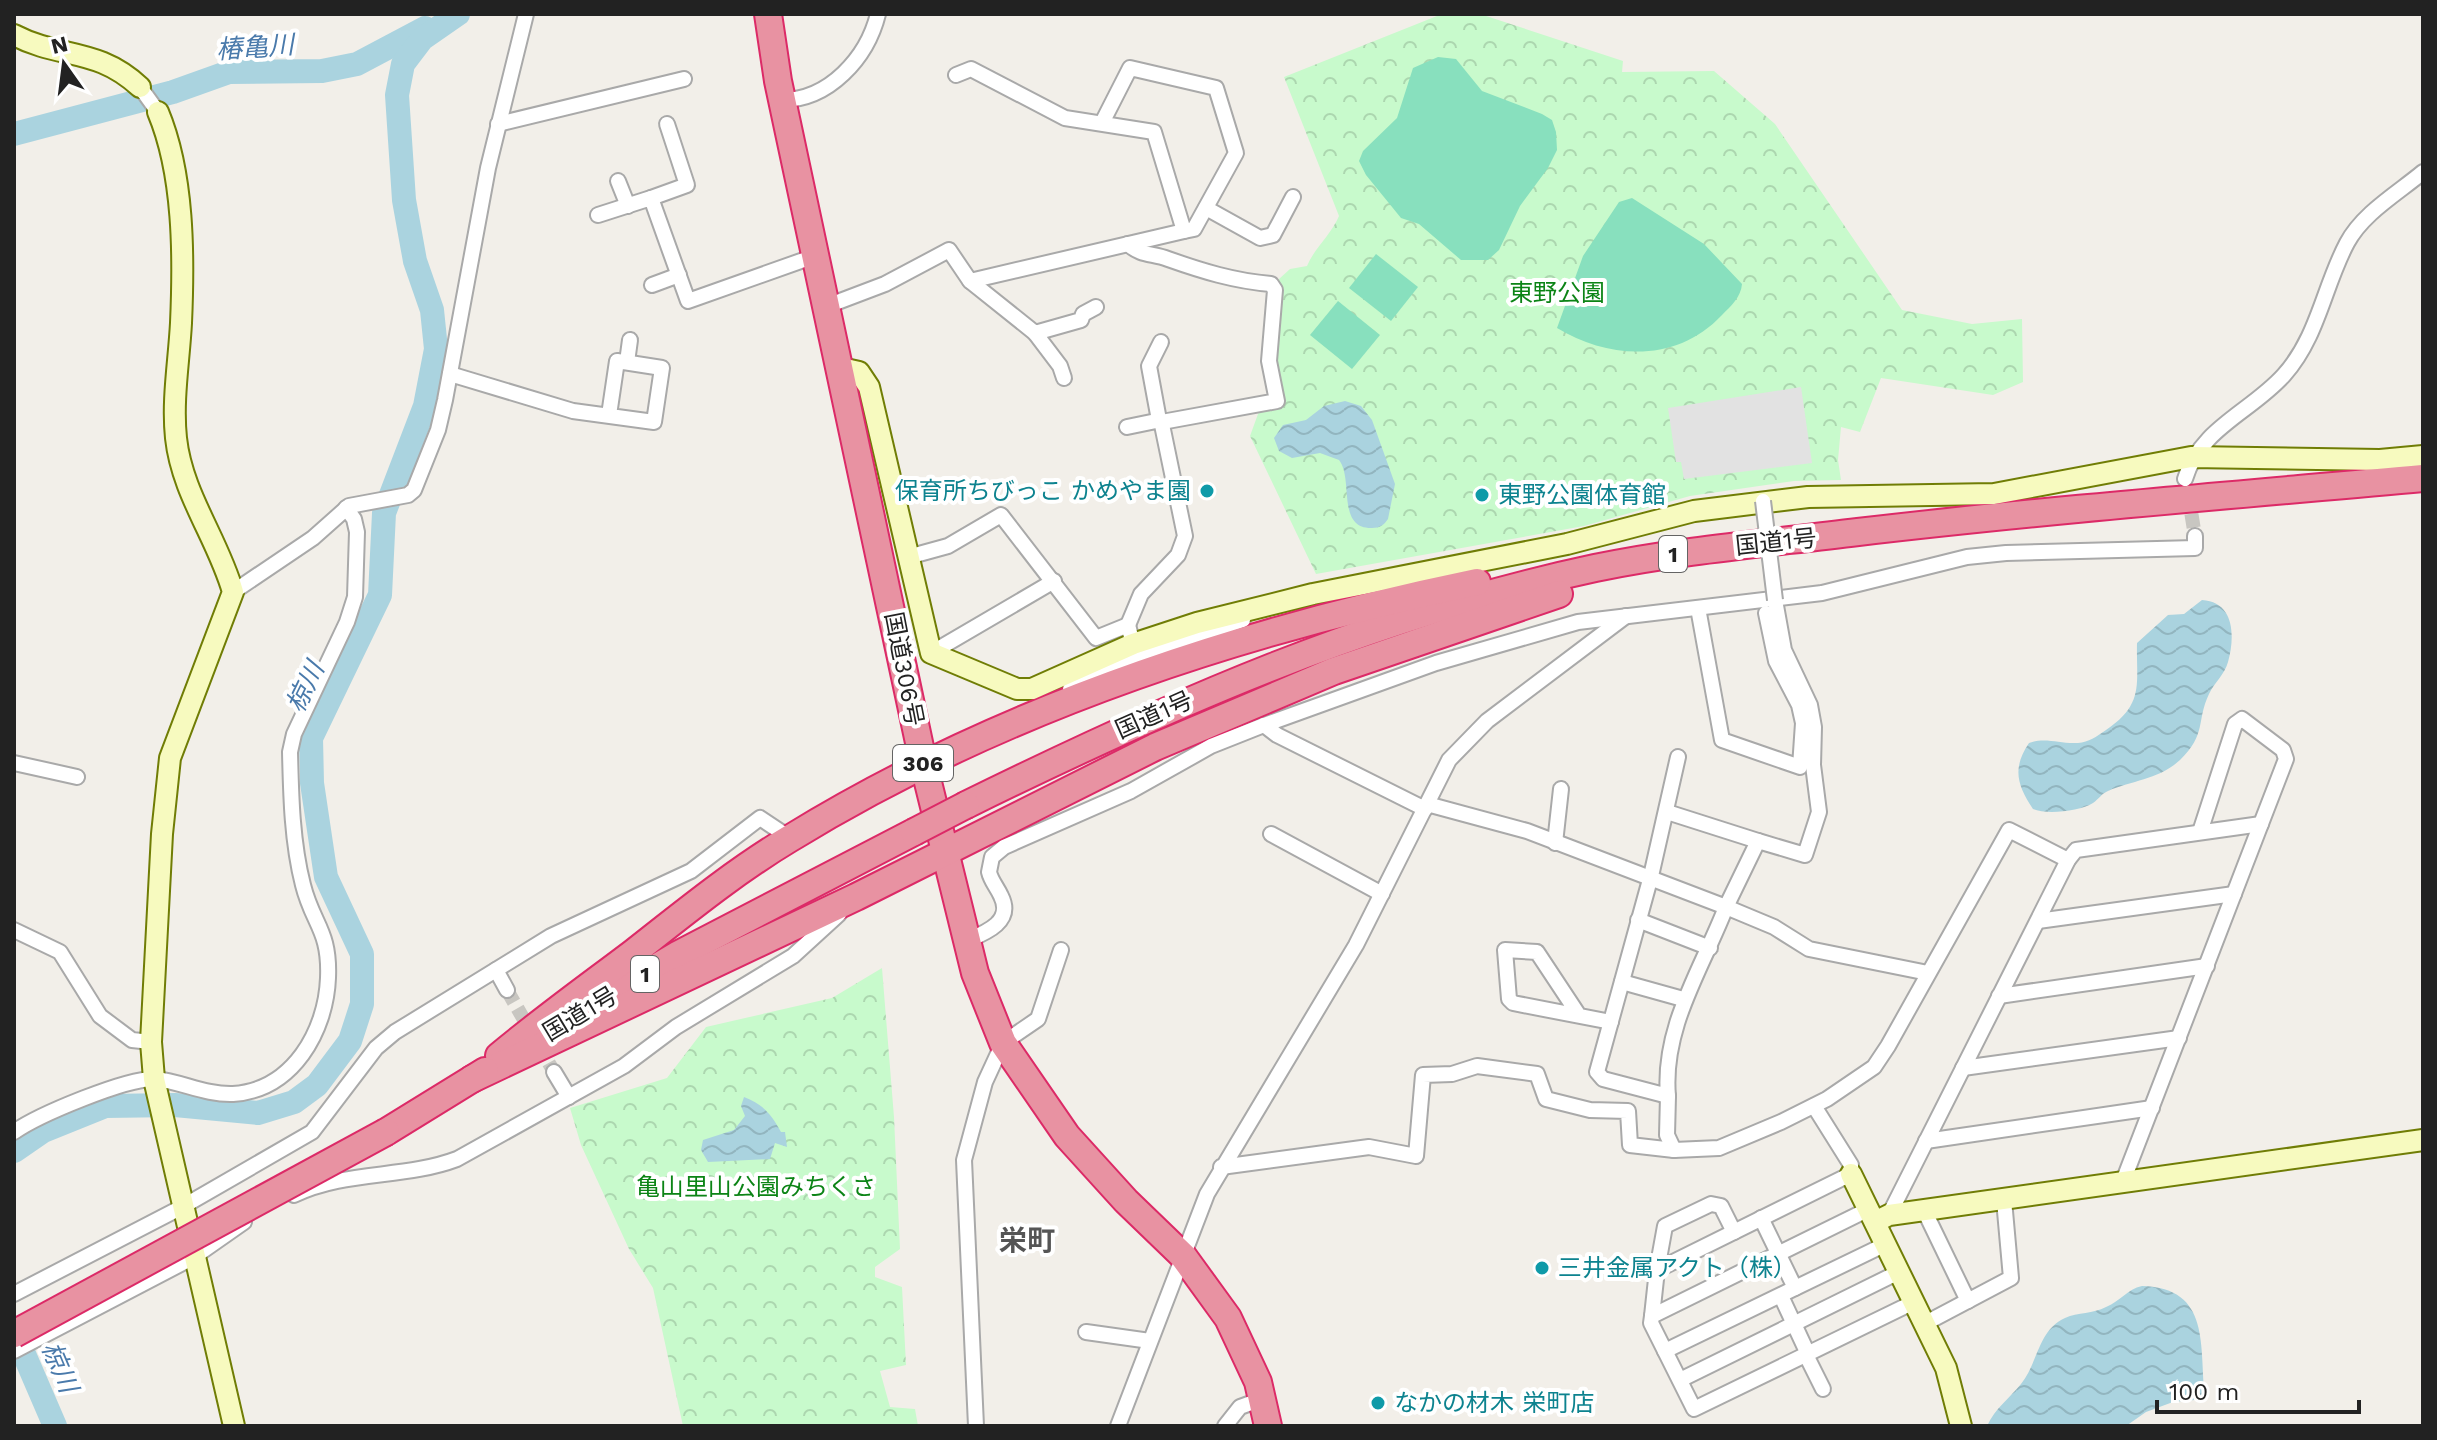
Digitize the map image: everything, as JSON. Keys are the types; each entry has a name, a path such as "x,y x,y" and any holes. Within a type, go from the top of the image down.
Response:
{"highway":[{"name":"国道306号","path":"768,14 782,100 815,256 924,766 966,941 1003,1043 1067,1136 1126,1201 1183,1256 1228,1318 1249,1359 1268,1426"},
{"name":"国道1号","path":"24,1338 386,1132 679,954 966,805 1168,707 1274,664 1440,609 1594,568 1701,550 2003,515 2423,478"},
{"path":"472,1079 856,897 1155,747 1334,671 1525,604 1648,571 1701,550"},
{"path":"472,1079 745,867 790,838 924,766 1034,716 1191,658 1339,613 1535,570 1594,568"}],"street":[{"path":"234,1426 154,1079 151,1042 162,834 170,758 233,592 322,531 351,506 408,495 422,473 438,430 498,124 526,14"},
{"path":"782,100 814,94 838,78 865,46 878,14"},
{"path":"14,35 94,57 121,70 140,87 158,112 169,145 182,256 175,416 178,449 189,491 216,545 233,592"},
{"path":"970,281 1194,229 1236,153 1216,88 1130,68 1103,121"},
{"path":"956,75 971,69 1065,118 1103,121 1154,132 1184,231"},
{"path":"498,124 684,79"},
{"path":"598,215 687,185 667,124"},
{"path":"2185,479 2191,457 2204,441 2286,373 2315,323 2348,240 2366,220 2423,172"},
{"path":"618,181 628,206"},
{"path":"1206,208 1260,238 1273,235 1293,197"},
{"path":"651,198 688,301 815,256"},
{"path":"1127,427 1277,401 1269,361 1275,290 1271,284 1217,276 1169,259 1137,253 1128,244"},
{"path":"827,306 885,284 949,250 970,281 1035,333 1060,366 1064,378"},
{"path":"652,285 679,275"},
{"path":"1035,333 1081,320 1096,307"},
{"path":"627,362 630,340"},
{"path":"931,653 1017,689 1032,689 1130,634 1141,594 1178,555 1185,536 1149,366 1161,342"},
{"path":"450,374 573,411 654,422 662,368 617,361 609,415"},
{"path":"841,368 859,372 869,387 931,653"},
{"path":"908,557 948,546 1001,515 1096,638 1197,623 1313,594 1567,544 1694,511 1763,501 1875,493 1994,494 2191,457 2380,460 2423,456"},
{"path":"1667,812 1805,855 1819,812 1810,705 1784,650 1763,501"},
{"path":"14,1132 91,1095 154,1079 182,1087 236,1094 282,1075 298,1062 314,1036 326,1001 327,939 304,889 293,816 290,752 294,734 347,622 355,597 357,532 351,506"},
{"path":"966,941 994,930 1002,918 1004,906 989,872 998,851 1131,791 1211,746 1436,663 1578,622 1822,593 1967,557 2006,553 2195,548 2195,536"},
{"path":"931,653 1054,581"},
{"path":"1034,716 1071,689 1106,672 1313,594"},
{"path":"1698,608 1722,740 1800,767 1803,723 1799,705 1776,661 1766,613"},
{"path":"1118,1426 1183,1256 1221,1167 1356,945 1449,760 1477,730 1629,614"},
{"path":"2122,1184 2286,759 2283,750 2242,719 2235,724 2200,832"},
{"path":"1264,725 1277,735 1426,807 1527,831 1651,876 1774,927 1809,949 1928,973"},
{"path":"1668,1096 1603,1079 1597,1072 1651,876 1678,757"},
{"path":"14,763 77,777"},
{"path":"1555,843 1561,789"},
{"path":"14,1294 182,1207 312,1132 376,1048 395,1032 551,936 691,871 760,818 790,838"},
{"path":"1877,1215 1926,1141 2068,860 2076,850 2261,824"},
{"path":"1221,1167 1369,1147 1416,1156 1423,1075 1452,1074 1477,1066 1537,1074 1546,1099 1590,1110 1628,1111 1630,1145 1674,1150 1719,1148 1814,1106 1874,1067 2009,830 2068,860"},
{"path":"1271,834 1382,894"},
{"path":"1674,1150 1667,1135 1665,1069 1683,999 1710,948 1758,841"},
{"path":"2038,921 2234,894"},
{"path":"14,1351 24,1338 194,1257 240,1224 307,1189 330,1181 430,1169 457,1159 624,1066 676,1027 793,956 856,897"},
{"path":"1638,920 1710,948"},
{"path":"14,930 60,952 100,1016 132,1040 151,1042"},
{"path":"976,1426 964,1160 985,1082 1003,1043 1038,1019 1061,950"},
{"path":"1578,1014 1537,952 1505,950 1509,999 1513,1003 1611,1022"},
{"path":"1999,996 2207,966"},
{"path":"496,970 507,990"},
{"path":"1622,982 1683,999"},
{"path":"1963,1068 2179,1038"},
{"path":"554,1072 569,1097"},
{"path":"1814,1106 1851,1165 1851,1174 1877,1215 1886,1244 1946,1368 1961,1426"},
{"path":"1926,1141 2152,1108"},
{"path":"1652,1316 1779,1254 1877,1215 2122,1184 2423,1140"},
{"path":"1657,1270 1851,1174"},
{"path":"1924,1324 2011,1278 2004,1200"},
{"path":"1734,1232 1721,1206 1711,1204 1665,1226 1651,1323 1694,1409 1914,1302"},
{"path":"1924,1210 1968,1301"},
{"path":"1761,1218 1795,1288"},
{"path":"1665,1351 1886,1244"},
{"path":"1680,1380 1899,1272"},
{"path":"1781,1296 1823,1389"},
{"path":"1086,1332 1150,1341"},
{"path":"1225,1426 1240,1407 1262,1399"}],"green space":[{"name":"東野公園","path":"1442,14 1480,14 1623,61 1622,72 1714,71 1775,124 1902,310 1972,324 2022,319 2023,382 1993,395 1881,378 1860,432 1841,427 1838,460 1841,480 1794,481 1690,496 1584,526 1316,574 1250,436 1258,414 1272,395 1279,279 1290,269 1307,266 1339,216 1284,77"},
{"path":"1438,57 1456,59 1482,91 1552,120 1556,132 1557,150 1548,168 1520,206 1499,250 1488,260 1461,260 1419,224 1401,218 1366,175 1359,161 1363,151 1397,118 1413,68"},
{"path":"1632,198 1704,244 1742,284 1735,301 1704,331 1664,349 1621,351 1577,339 1557,328 1583,256 1619,202"},
{"path":"1376,254 1418,287 1391,321 1349,288"},
{"path":"1338,301 1380,335 1352,369 1310,335"},
{"name":"亀山里山公園みちくさ","path":"882,968 894,1117 900,1249 875,1267 875,1277 902,1287 906,1365 880,1371 890,1407 915,1409 918,1426 683,1426 653,1288 629,1249 581,1145 570,1108 667,1078 706,1027 832,998"}],"shaded area":[{"path":"1801,387 1812,463 1684,479 1681,462 1676,462 1668,408"}],"water":[{"path":"1345,401 1361,406 1372,420 1395,484 1388,519 1377,527 1361,526 1354,520 1339,460 1320,453 1292,458 1279,451 1274,438 1283,425 1306,420 1324,406"},
{"path":"2202,600 2213,602 2227,614 2232,642 2227,666 2209,694 2198,735 2188,751 2163,772 2108,791 2087,806 2055,812 2033,809 2023,792 2019,776 2020,760 2029,743 2086,742 2118,720 2133,702 2136,692 2137,643 2168,615 2184,614"},
{"path":"744,1097 762,1107 781,1132 785,1132 787,1147 775,1143 770,1159 708,1162 701,1150 703,1140 734,1130 745,1116 741,1106"},
{"path":"2142,1286 2165,1289 2181,1297 2191,1309 2201,1341 2205,1399 2173,1402 2146,1412 2126,1426 1987,1426 2027,1376 2044,1339 2056,1323 2070,1316 2101,1309"}],"waterway":[{"name":"椋川","path":"14,1151 43,1131 105,1106 175,1105 258,1113 294,1102 317,1085 350,1041 362,1004 362,954 326,877 312,783 311,738 380,595 384,513 425,406 436,349 432,310 415,261 404,200 397,95 403,64 422,39 458,14"},
{"name":"椿亀川","path":"14,134 173,92 229,72 322,71 357,64 425,28"},
{"name":"椋川","path":"14,1331 55,1426"}],"tunnel":[{"path":"2188,493 2195,536"},
{"path":"507,990 554,1072"}],"place":[{"name":"保育所ちびっこ かめやま園","path":"1207,491"},
{"name":"東野公園体育館","path":"1482,495"},
{"name":"三井金属アクト（株）","path":"1542,1268"},
{"name":"なかの材木 栄町店","path":"1378,1403"}],"district":[{"name":"栄町","path":"1027,1240"}]}
